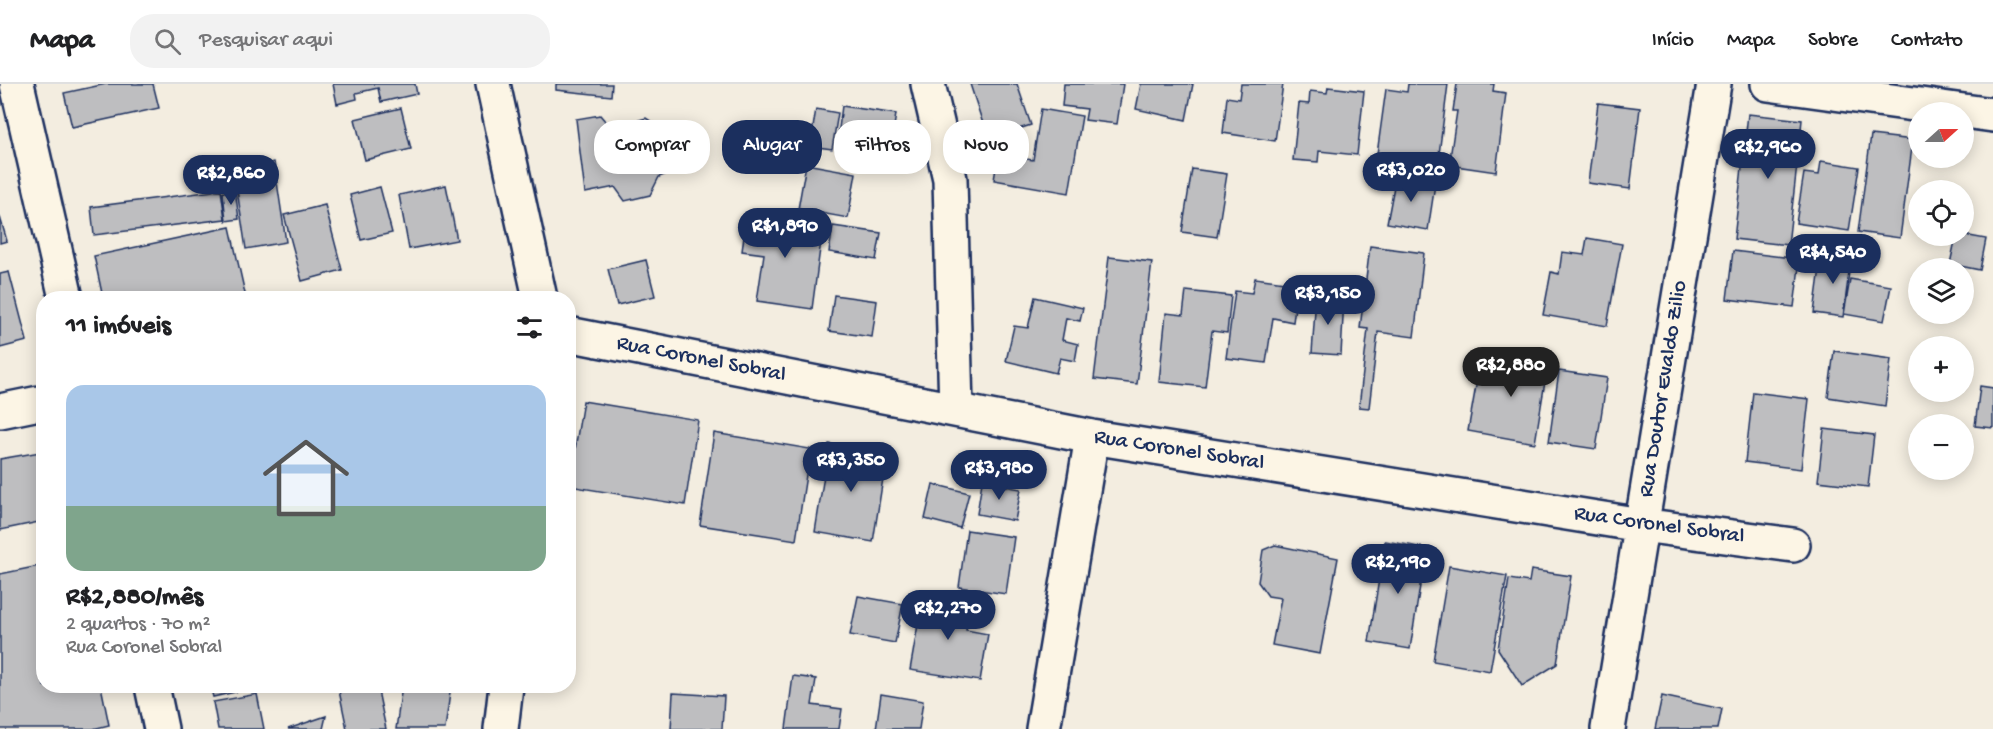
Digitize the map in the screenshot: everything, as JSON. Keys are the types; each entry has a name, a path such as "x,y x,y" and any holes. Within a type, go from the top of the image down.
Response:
{"street":[{"path":"17,84 64,291"},
{"path":"494,84 538,291"},
{"path":"928,84 950,179 956,410"},
{"name":"Rua Doutor Evaldo Zilio","path":"1608,729 1714,84"},
{"path":"1768,84 1993,115"},
{"name":"Rua Coronel Sobral","path":"576,336 1092,437 1641,525 1793,545"},
{"path":"0,411 36,404"},
{"path":"1043,729 1092,437"},
{"path":"153,693 161,729"},
{"path":"501,729 505,693"}],"building":[{"path":"106,84 153,84 159,108 72,127 64,93"},
{"path":"333,84 415,84 417,94 381,102 378,88 356,93 357,99 337,104"},
{"path":"556,84 612,84 611,96 556,90"},
{"path":"970,84 1017,84 1031,125 1029,126 1029,120 982,120"},
{"path":"1064,84 1123,84 1117,124 1085,120 1087,109 1062,106"},
{"path":"1141,84 1193,84 1186,120 1136,109"},
{"path":"1241,84 1283,84 1275,141 1223,133 1227,97 1239,99"},
{"path":"1408,84 1448,84 1438,162 1377,154 1386,89 1407,92"},
{"path":"1457,84 1494,84 1493,91 1506,93 1496,172 1449,165 1457,111 1453,111"},
{"path":"1328,87 1364,91 1357,155 1319,151 1318,162 1293,160 1299,103 1309,104 1310,91 1327,93"},
{"path":"1598,103 1640,108 1630,189 1588,183"},
{"path":"842,106 896,114 895,120 840,120"},
{"path":"401,108 411,149 365,160 355,119"},
{"path":"816,109 838,113 837,120 834,120 832,149 822,148 822,120 814,120"},
{"path":"1041,109 1082,116 1069,193 994,180 995,174 1029,174 1029,159 1033,160"},
{"path":"1748,114 1802,120 1788,245 1734,239"},
{"path":"600,115 604,120 594,120 594,174 666,174 659,177 650,195 625,201 615,187 585,193 576,119"},
{"path":"1871,135 1908,139 1909,168 1900,238 1858,232"},
{"path":"1821,161 1859,167 1849,231 1796,223 1804,173 1819,175"},
{"path":"274,162 286,242 246,249 237,190 260,186 257,165"},
{"path":"822,167 834,169 834,174 856,174 848,218 798,209 804,174 822,174"},
{"path":"1192,169 1227,174 1217,237 1182,232"},
{"path":"1396,176 1435,184 1428,230 1387,223"},
{"path":"446,185 457,240 409,249 399,195"},
{"path":"380,187 392,233 361,240 350,195"},
{"path":"221,190 225,219 94,235 91,207"},
{"path":"235,190 239,219 226,221 223,192"},
{"path":"325,205 342,270 302,281 284,215"},
{"path":"747,215 823,226 812,309 757,301 764,254 742,251"},
{"path":"0,217 7,241 0,243"},
{"path":"833,226 881,233 876,260 829,252"},
{"path":"230,227 244,291 102,291 94,256"},
{"path":"1974,237 1986,239 1980,270 1974,269 1974,258 1951,258 1954,246 1974,246"},
{"path":"1587,238 1622,244 1607,326 1543,315 1551,272 1559,274 1562,252 1584,255"},
{"path":"1370,246 1424,253 1414,337 1378,332 1369,408 1359,407 1368,329 1360,328"},
{"path":"1733,251 1800,259 1794,307 1727,299"},
{"path":"1822,253 1851,257 1843,317 1814,313"},
{"path":"1109,257 1152,262 1137,384 1094,379"},
{"path":"646,260 655,296 617,305 608,269"},
{"path":"9,272 27,341 0,348 0,274"},
{"path":"1255,278 1298,284 1293,322 1273,318 1266,363 1226,358 1235,291 1252,293"},
{"path":"1850,279 1891,286 1884,321 1844,314"},
{"path":"1186,291 1231,296 1227,333 1212,331 1205,387 1159,382 1166,313 1183,315"},
{"path":"834,295 877,301 872,337 829,331"},
{"path":"1316,296 1344,298 1341,355 1312,353"},
{"path":"1035,297 1083,308 1080,321 1066,318 1062,340 1078,344 1075,361 1060,358 1056,373 1006,361 1014,326 1028,328"},
{"path":"1503,349 1549,357 1535,443 1468,431 1477,380 1497,384"},
{"path":"1834,351 1891,359 1885,406 1828,397"},
{"path":"1559,371 1607,378 1596,449 1549,442"},
{"path":"1980,386 1993,388 1993,428 1975,426"},
{"path":"1753,392 1809,399 1801,469 1745,462"},
{"path":"583,401 698,420 685,505 576,487 576,444"},
{"path":"1824,429 1874,435 1868,487 1818,481"},
{"path":"714,433 810,449 796,540 700,525"},
{"path":"829,444 887,453 873,542 815,532"},
{"path":"36,453 36,523 0,530 0,459"},
{"path":"982,482 1021,489 1015,521 977,514"},
{"path":"933,484 969,493 960,528 925,519"},
{"path":"967,530 1014,537 1006,594 959,587"},
{"path":"1385,541 1426,548 1410,649 1369,642"},
{"path":"1275,545 1338,558 1320,654 1272,645 1281,598 1268,596 1258,582 1263,550"},
{"path":"1449,566 1507,576 1490,671 1433,661"},
{"path":"36,567 36,693 102,693 109,725 93,729 0,729 0,574"},
{"path":"1531,570 1571,576 1557,664 1522,686 1498,649 1509,579 1529,582"},
{"path":"858,596 903,604 895,643 850,635"},
{"path":"923,596 971,604 966,630 988,634 980,681 910,670"},
{"path":"793,676 816,679 812,705 842,709 839,729 786,729"},
{"path":"212,693 231,693 213,697"},
{"path":"339,693 378,693 386,729 347,729"},
{"path":"401,693 450,693 445,729 396,729"},
{"path":"673,693 724,696 722,729 671,729"},
{"path":"257,694 264,729 218,729 213,702"},
{"path":"881,694 923,701 919,729 876,729"},
{"path":"1662,696 1722,709 1718,729 1655,729"},
{"path":"326,716 323,729 288,729"}]}
